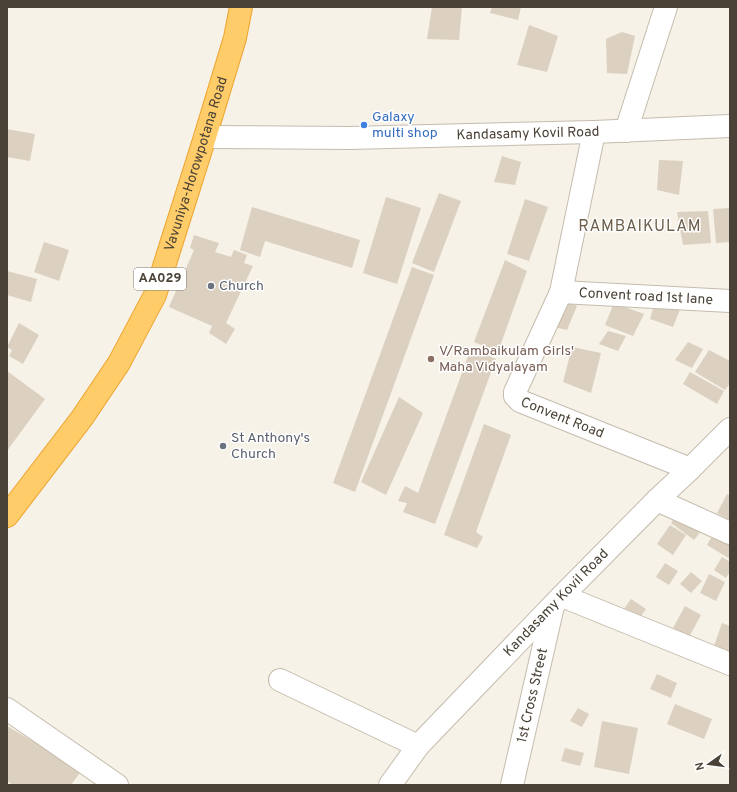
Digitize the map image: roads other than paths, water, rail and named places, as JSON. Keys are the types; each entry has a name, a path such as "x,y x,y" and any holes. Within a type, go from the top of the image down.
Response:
{"highway":[{"name":"Vavuniya-Horowpotana Road","path":"7,516 82,418 120,362 155,295 235,38 241,7"}],"street":[{"path":"626,131 666,7"},
{"name":"Kandasamy Kovil Road","path":"205,138 349,138 626,131 730,126"},
{"name":"Convent Road","path":"594,132 562,292 515,392 515,396 520,401 690,469"},
{"name":"Convent road 1st lane","path":"562,292 730,301"},
{"name":"Kandasamy Kovil Road","path":"390,785 418,746 558,600 657,500 729,432"},
{"path":"657,500 730,533"},
{"path":"558,600 730,664"},
{"name":"1st Cross Street","path":"512,785 558,600"},
{"path":"280,680 418,746"},
{"path":"7,709 117,785"}],"place":[{"name":"Galaxy multi shop","path":"364,125"},
{"name":"Church","path":"211,286"},
{"name":"V/Rambaikulam Girls' Maha Vidyalayam","path":"431,359"},
{"name":"St Anthony's Church","path":"223,446"}],"district":[{"name":"RAMBAIKULAM","path":"640,227"}]}
